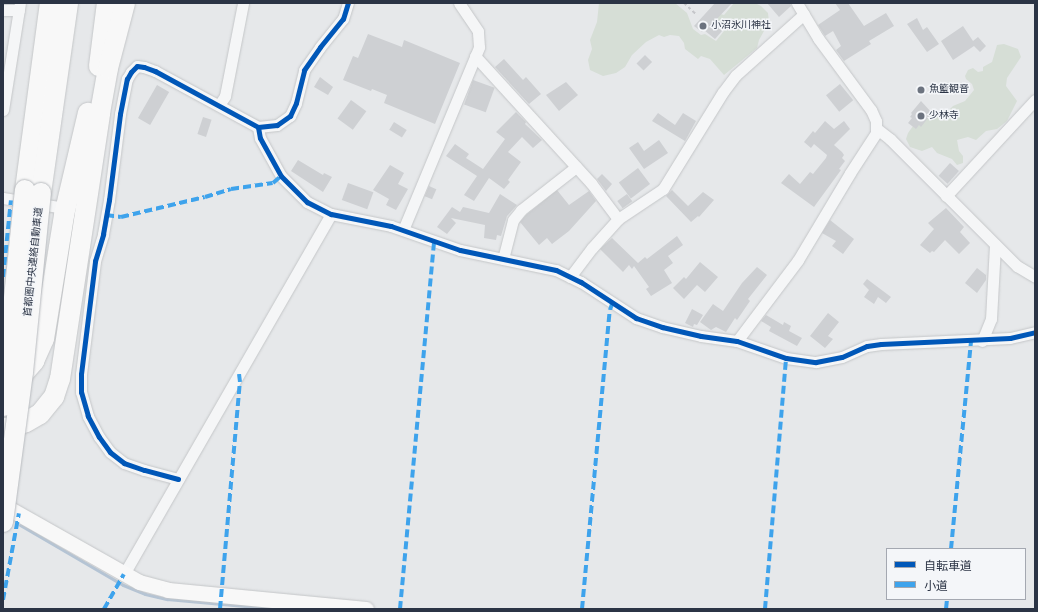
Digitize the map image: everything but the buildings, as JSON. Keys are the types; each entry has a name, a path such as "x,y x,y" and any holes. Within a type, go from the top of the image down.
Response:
{"highway":[{"name":"首都圏中央連絡自動車道","path":"3,522 23,372 33,191 50,3"},
{"name":"首都圏中央連絡自動車道","path":"3,406 33,191 68,3"},
{"path":"3,390 15,383 26,372 34,360 44,339 64,215 98,68 107,3"},
{"path":"3,428 11,428 40,414 54,397 60,379 100,113 108,68 125,3"}],"street":[{"path":"219,106 225,96 243,3"},
{"path":"178,479 124,463 110,452 99,437 88,416 81,392 81,374 95,261 106,215 120,114 131,72 137,66 155,71 258,127 277,125 290,116 296,103 304,70 320,46 343,19 348,3"},
{"path":"403,230 479,47 478,31 459,3"},
{"path":"738,342 798,260 850,173 876,133 876,121 871,110 818,38 797,3"},
{"path":"3,10 19,6 3,110"},
{"path":"570,277 592,248 618,219 663,189 736,74 804,14"},
{"path":"475,56 603,197 618,219"},
{"path":"946,196 1035,100"},
{"path":"258,127 260,138 281,176 307,202 331,214 391,226 460,250 556,270 582,282 636,318 701,336 738,342 786,358 816,362 842,357 867,346 881,344 982,341 1010,338 1035,332"},
{"path":"876,128 890,139 1017,266 1035,277"},
{"path":"503,259 513,220 521,210 576,167"},
{"path":"3,198 58,207"},
{"path":"94,214 106,215"},
{"path":"124,574 331,214"},
{"path":"982,341 991,319 995,244"},
{"path":"3,504 139,582 168,590 366,609"}],"path":[{"path":"684,3 696,14"}],"shaded area":[{"path":"599,3 675,3 687,13 693,29 701,35 705,34 716,41 724,31 716,23 715,17 717,13 724,15 734,3 755,3 761,6 768,13 769,22 759,40 757,48 724,75 710,59 701,56 698,59 685,49 684,43 679,36 670,35 664,37 659,35 646,42 632,55 625,67 616,73 603,76 590,70 588,60 592,49 590,40 597,22"},
{"path":"1004,44 1018,49 1021,57 1007,78 1006,86 1017,101 1007,121 997,129 986,131 976,140 968,137 957,140 959,151 963,156 963,163 957,165 952,159 937,153 932,147 922,151 910,147 906,139 913,126 930,112 938,111 946,113 953,106 965,101 974,90 972,84 966,79 965,76 968,70 973,68 978,72 983,71 983,67 992,62 997,45"}],"waterway":[{"path":"20,525 123,585 145,594 167,599 278,609"}],"marked path":[{"path":"106,215 121,217 205,197 231,189 273,183 281,176"},
{"path":"3,277 11,200"},
{"path":"400,609 434,241"},
{"path":"582,609 610,310 612,304"},
{"path":"951,548 971,340"},
{"path":"765,609 786,358"},
{"path":"220,609 240,382 239,374"},
{"path":"3,600 19,513"},
{"path":"104,609 124,574"},
{"path":"946,609 947,600"}],"cycle path":[{"path":"178,479 124,463 110,452 99,437 88,416 81,392 81,374 95,261 103,234 109,200 120,114 127,79 137,66 144,67 155,71 258,127 277,125 290,116 296,103 304,70 320,47 343,19 348,3"},
{"path":"258,127 260,138 281,176 307,202 331,214 391,226 460,250 556,270 581,282 636,318 662,327 701,336 737,341 786,358 816,362 842,357 867,346 881,344 1010,338 1035,332"}],"place":[{"name":"小沼氷川神社","path":"703,26"},
{"name":"魚籃観音","path":"921,90"},
{"name":"少林寺","path":"921,116"}]}
